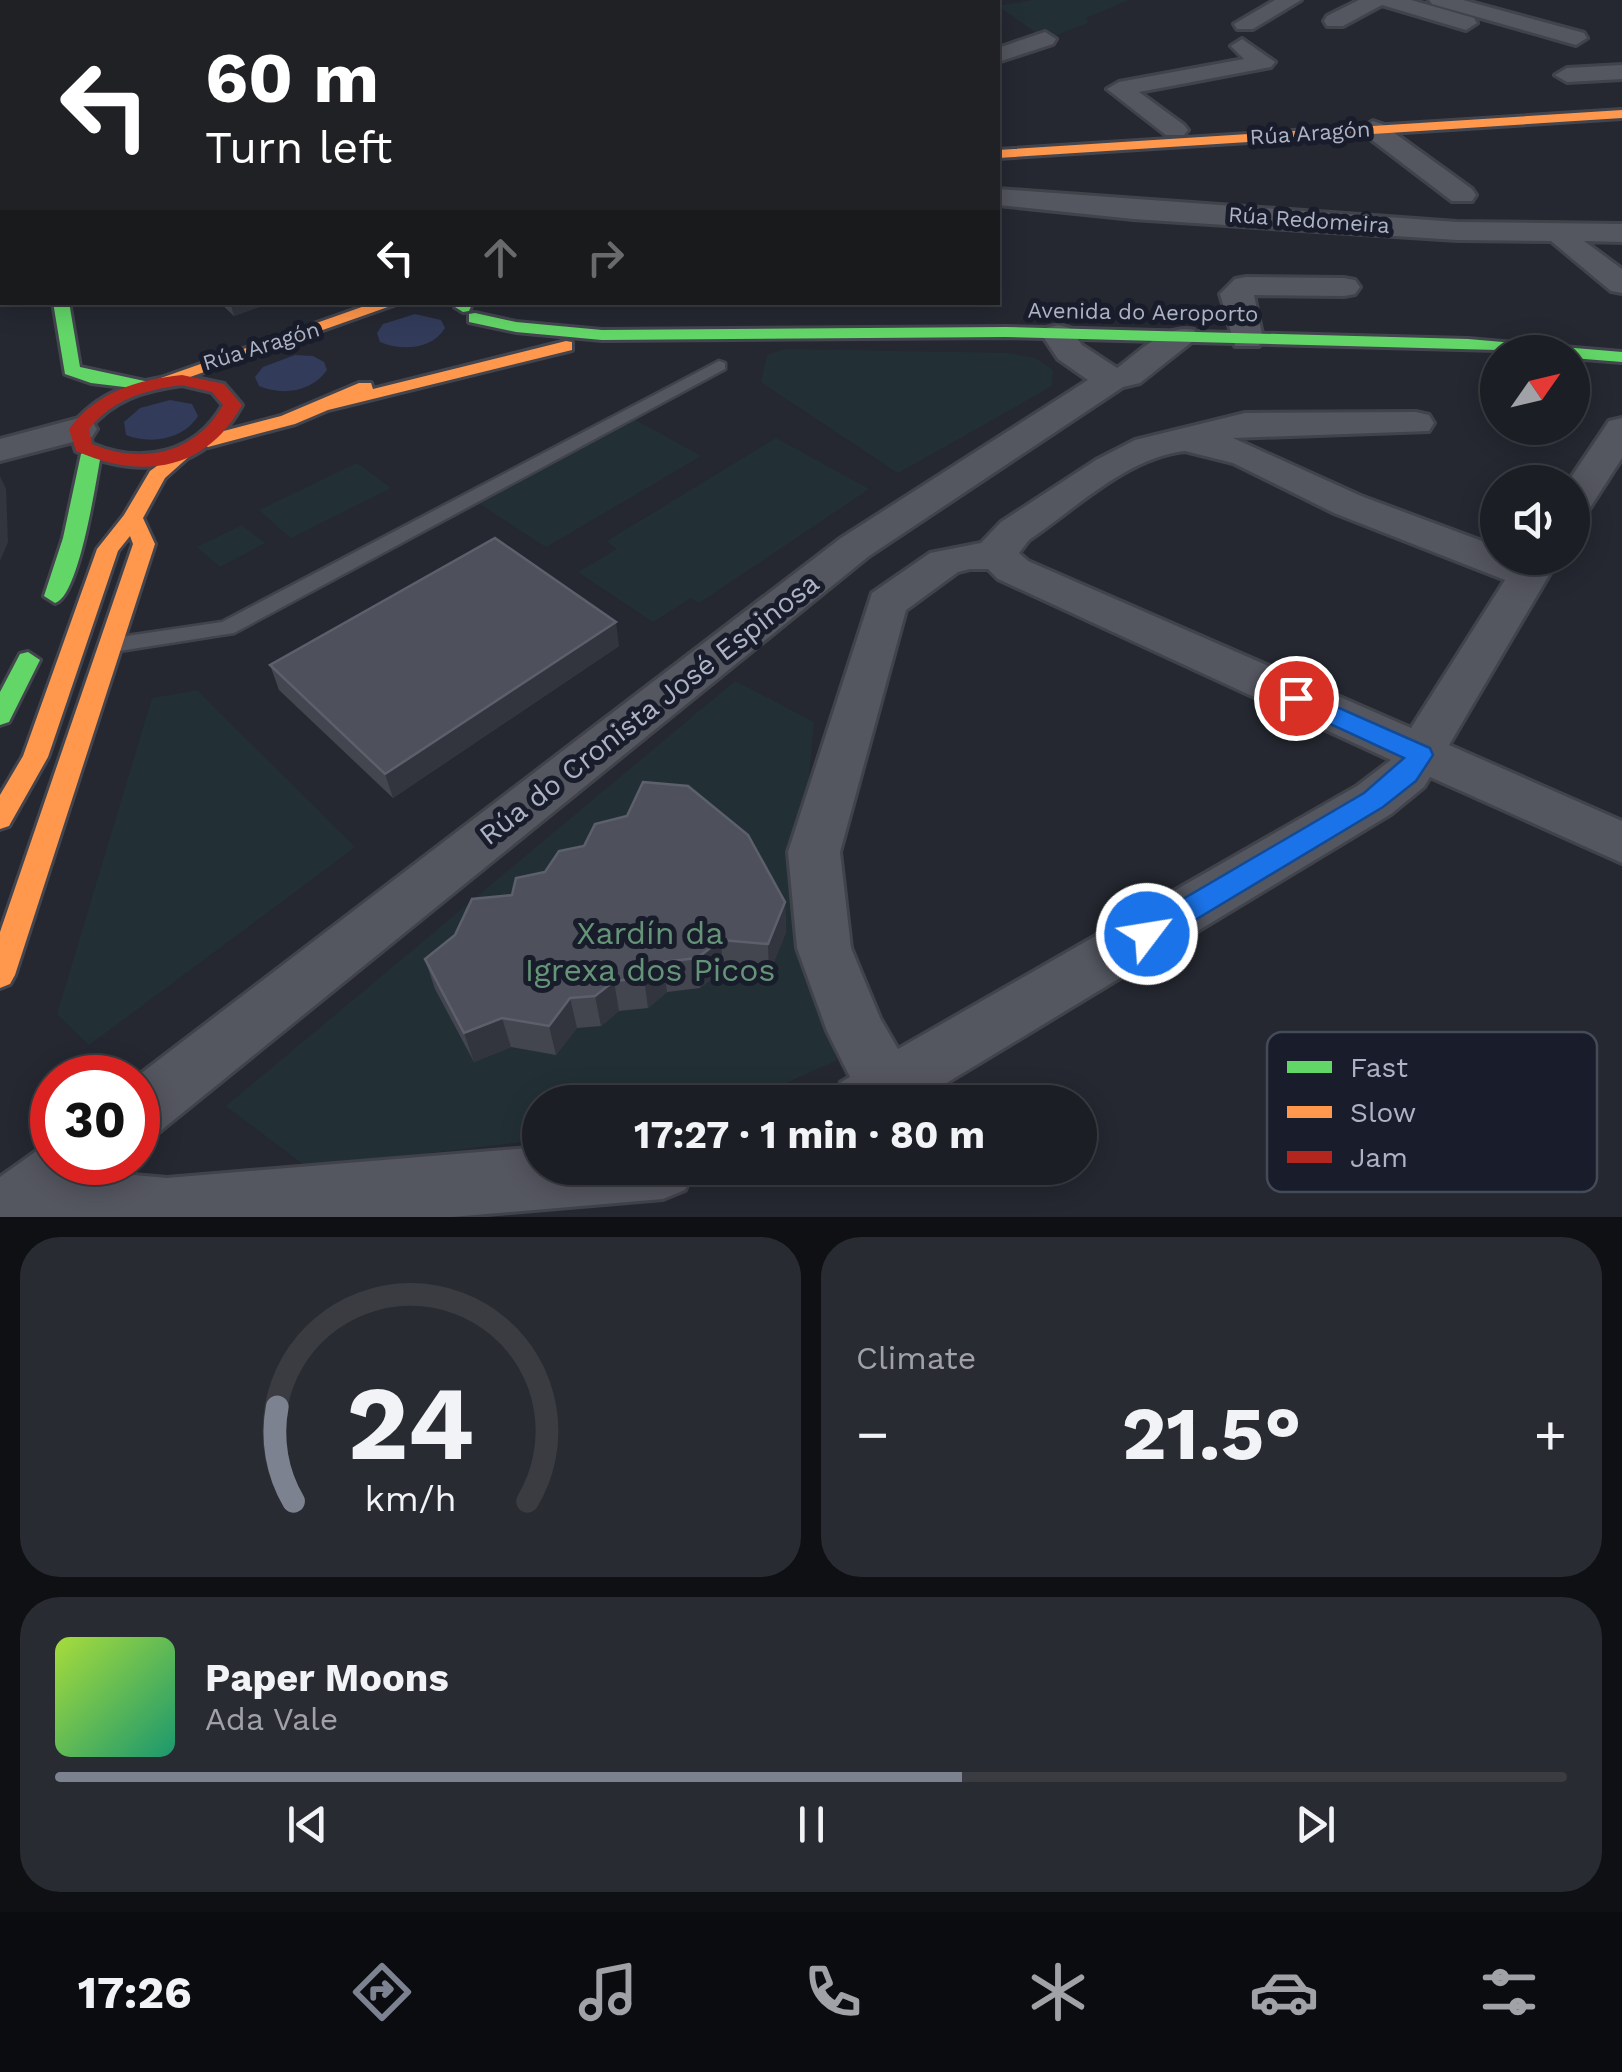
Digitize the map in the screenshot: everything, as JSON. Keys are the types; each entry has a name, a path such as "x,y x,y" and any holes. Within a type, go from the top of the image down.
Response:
{"main road":[{"name":"Rúa Aragón","path":"1000,141 1622,103"},
{"name":"Rúa Aragón","path":"1000,154 1622,114"},
{"path":"0,716 43,627 74,538 71,370 61,305"},
{"name":"Rúa Aragón","path":"386,305 190,368 95,408 73,422 122,462 183,453 208,440 265,429 332,404 416,366 463,324"},
{"name":"Rúa Aragón","path":"344,347 342,336 364,314"},
{"name":"Avenida do Aeroporto","path":"463,324 573,343 602,336"},
{"name":"Avenida do Aeroporto","path":"463,324 602,336 807,331 1058,335"},
{"name":"Avenida do Aeroporto","path":"1182,337 1508,347 1622,357"},
{"path":"332,404 360,402 463,370 537,356 573,343"},
{"name":"Rúa Aragón","path":"391,367 416,366"},
{"path":"71,370 91,378 151,384"},
{"name":"Rúa Aragón","path":"151,384 201,382 228,394 231,416 208,440"},
{"path":"0,817 35,756 103,561 134,518 157,474 183,453"},
{"path":"0,975 144,544 134,518"},
{"path":"0,817 28,660"}],"street":[{"path":"1175,130 1118,88 1263,62 1244,35 1291,0"},
{"path":"1335,21 1375,0"},
{"path":"1388,0 1520,39"},
{"path":"1439,0 1576,38"},
{"path":"1000,54 1045,39"},
{"path":"1568,76 1622,72"},
{"path":"1373,130 1462,195"},
{"name":"Rúa Redomeira","path":"1000,197 1133,210 1622,234"},
{"path":"1566,234 1566,242 1622,284"},
{"path":"1247,339 1236,294 1246,286 1344,287"},
{"path":"1058,335 1081,362 1118,361"},
{"name":"Rúa do Cronista José Espinosa","path":"160,1095 855,546 1118,361 1182,337"},
{"name":"Rúa Aragón","path":"0,450 73,422"},
{"path":"1200,440 1205,433 1245,424 1416,423"},
{"path":"1590,478 1622,429"},
{"path":"998,556 1000,544 1014,532 1153,445 1200,440 1480,546"},
{"path":"872,1085 824,948 814,852 887,602 944,562 970,556 998,556 1012,570 1622,842"},
{"path":"892,1085 1374,800 1407,774 1529,575"},
{"path":"12,1205 60,1200 166,1210 522,1180"},
{"path":"12,1205 40,1185"}],"lane":[{"path":"108,645 227,628 719,366"}],"green space":[{"path":"1033,0 1128,0 1086,18 1088,23 1045,39 1000,6"},
{"path":"785,349 1006,353 1035,358 1053,370 1052,386 898,473 761,382 767,355"},
{"path":"634,419 701,456 546,547 480,504"},
{"path":"776,438 869,489 699,603 691,598 653,622 578,572 617,549 607,541"},
{"path":"357,463 391,488 291,538 259,510"},
{"path":"242,525 265,543 220,567 197,547"},
{"name":"Xardín da Igrexa dos Picos","path":"735,681 814,722 797,909 837,1060 782,1085 522,1085 522,1142 307,1167 226,1106"},
{"path":"197,690 355,847 89,1045 57,1014 152,698"}],"water":[{"path":"415,314 441,320 445,328 432,341 416,347 380,342 377,333 383,324"},
{"path":"295,355 313,356 324,362 327,370 313,383 296,390 277,391 259,386 255,377 263,367"},
{"path":"170,400 192,404 198,416 192,424 166,438 126,435 124,422 140,408"}],"building":[{"path":"495,538 616,622 385,774 270,665"},
{"path":"643,782 688,786 748,835 785,902 768,944 721,940 697,958 663,962 644,978 614,981 595,996 570,998 549,1026 502,1018 464,1033 425,959 455,935 472,899 512,895 516,878 545,872 559,851 584,846 595,824 627,816"}],"traffic: fast":[{"path":"61,305 71,370"},
{"path":"475,318 516,327 602,335 1006,332 1468,344 1622,357"},
{"path":"71,370 91,378 143,386"},
{"path":"55,596 74,538 91,454"},
{"path":"0,716 28,660"}],"traffic: slow":[{"path":"1000,154 1622,114"},
{"path":"167,379 385,305"},
{"path":"332,405 566,346"},
{"path":"208,441 288,420 365,387"},
{"path":"0,819 35,757 108,549 133,518 157,475 183,453"},
{"path":"0,975 144,544 133,518"}],"traffic: jam":[{"path":"182,380 218,388 233,405 207,440 189,451 146,461 103,456 83,447 79,429 100,407 125,392 182,380"}],"route":[{"path":"1147,934 1374,800 1407,774 1420,755 1296,698"}]}
